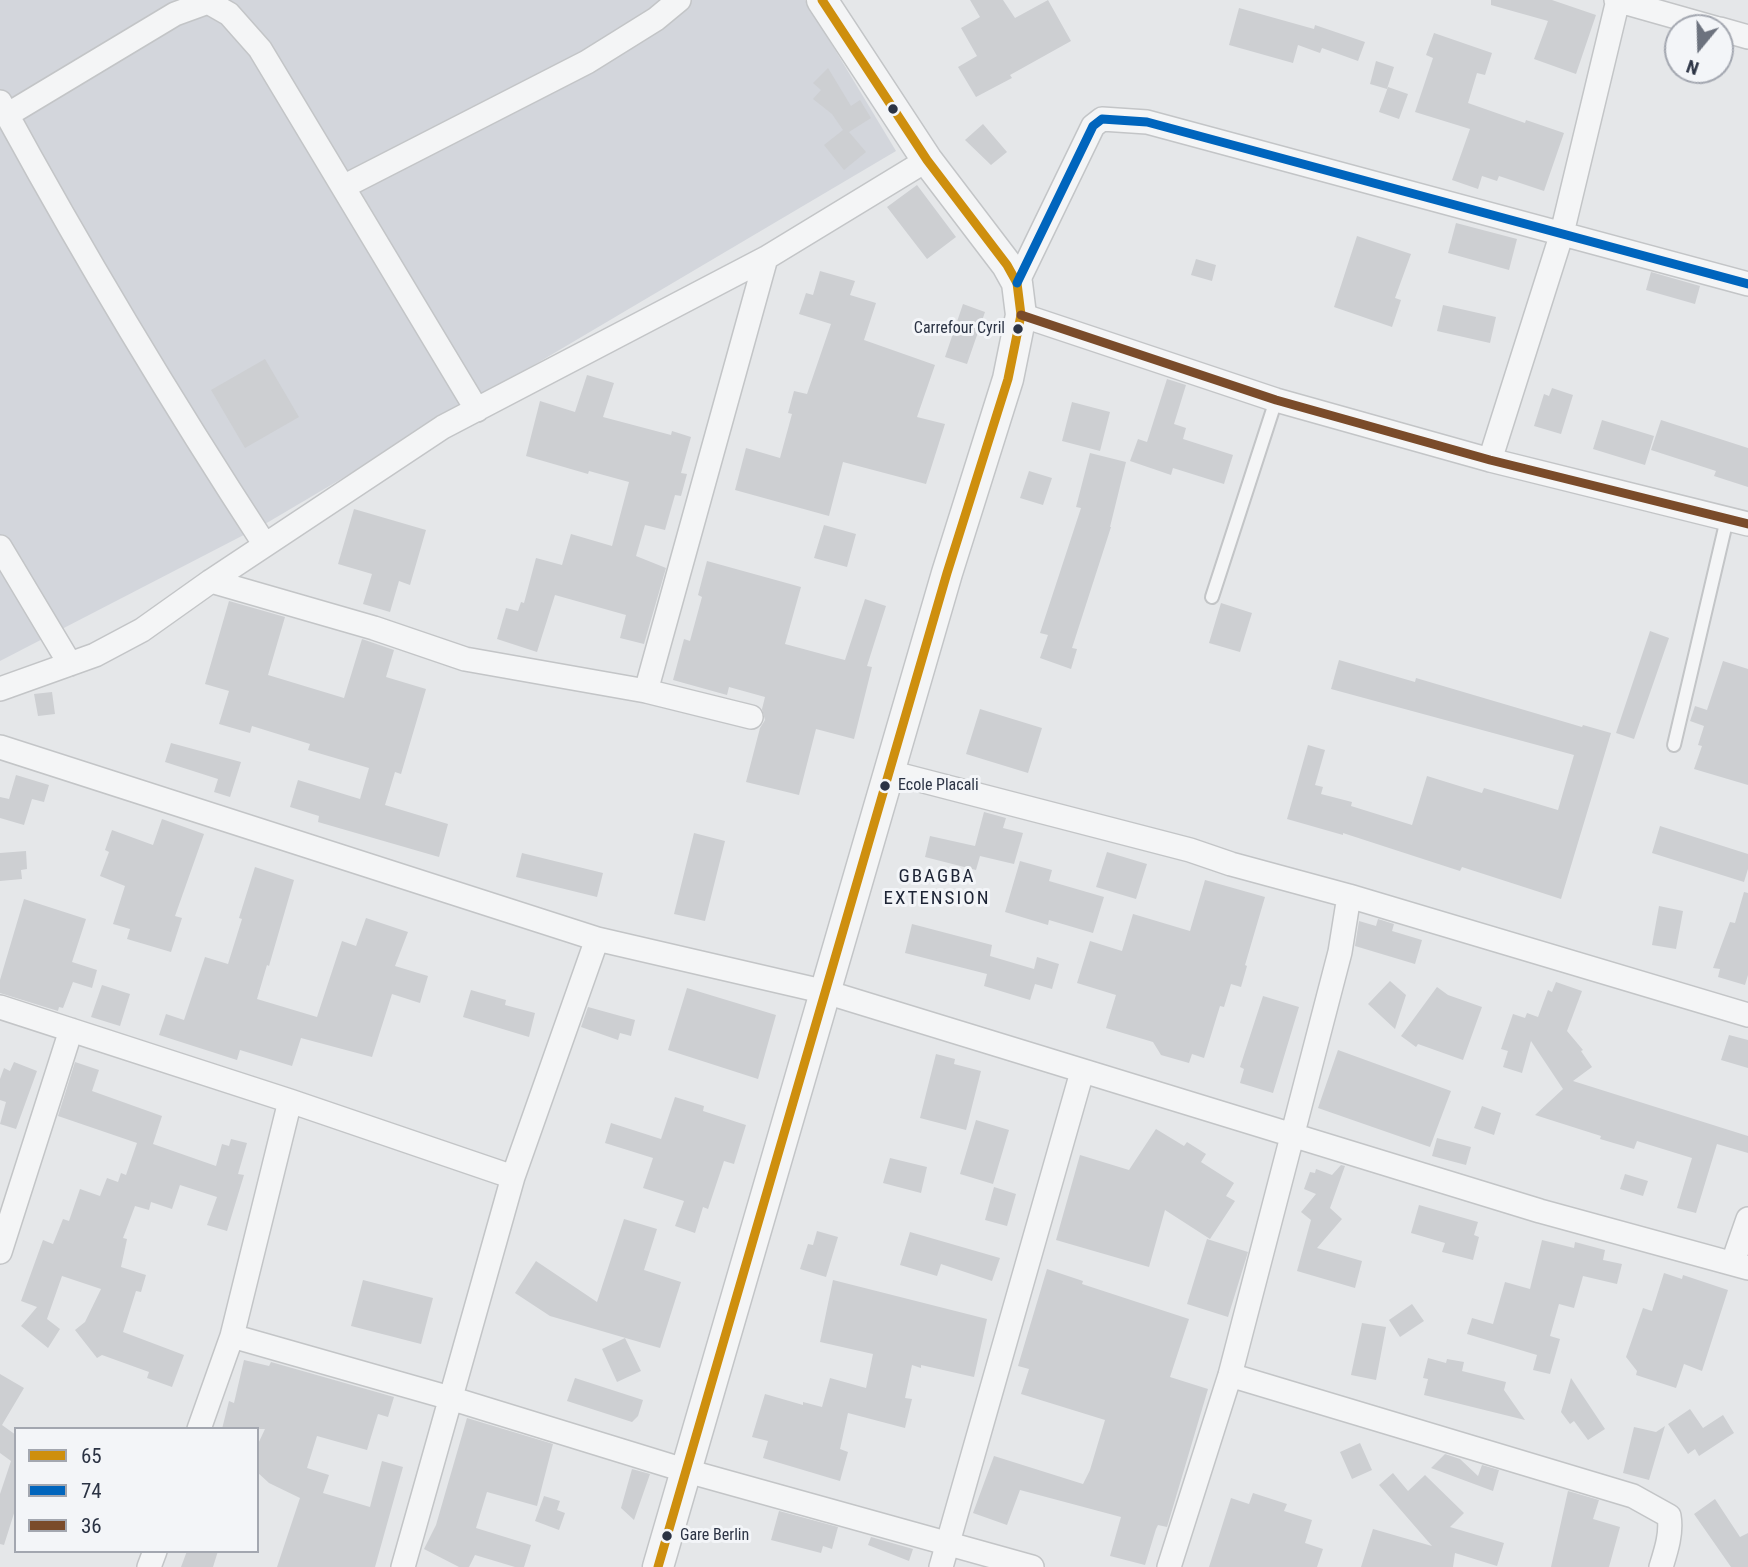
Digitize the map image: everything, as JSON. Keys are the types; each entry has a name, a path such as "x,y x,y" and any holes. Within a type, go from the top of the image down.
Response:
{"street":[{"path":"343,187 587,62 656,19 679,0"},
{"path":"658,1567 947,573 1008,379 1021,315 1017,283 992,243 927,160 822,0"},
{"path":"1490,460 1562,233 1617,0 1666,14"},
{"path":"265,545 188,427 50,194 4,108 175,14 208,2 225,7 260,49 477,410"},
{"path":"1017,283 1093,126 1102,119 1147,122 1748,284"},
{"path":"0,689 96,656 142,630 443,427 766,258 927,160"},
{"path":"646,691 766,258"},
{"path":"1021,315 1276,400 1490,460 1737,522"},
{"path":"0,547 71,664"},
{"path":"211,581 374,628 465,659 646,691 751,717"},
{"path":"0,747 597,939 825,992 1540,1211 1741,1265 1748,1219"},
{"path":"889,772 1190,850 1748,1015"},
{"path":"1169,1567 1230,1375 1340,952 1349,896"},
{"path":"403,1567 513,1177 597,939"},
{"path":"0,1007 513,1177"},
{"path":"0,1252 72,1030"},
{"path":"941,1567 1082,1072"},
{"path":"200,1427 232,1336 289,1101"},
{"path":"232,1336 450,1398 687,1471 1032,1567"},
{"path":"1230,1375 1633,1496 1669,1516 1666,1551 1661,1567"}],"lane":[{"path":"1212,597 1276,400"},
{"path":"1674,745 1737,522"}],"shaded area":[{"path":"0,0 805,0 896,151 265,524 0,661"}],"building":[{"path":"970,0 1003,0 1015,18 1048,0 1071,41 976,97 958,67 977,56 961,28 980,17"},
{"path":"1491,0 1552,0 1596,15 1576,74 1534,59 1548,21 1491,5"},
{"path":"1239,8 1314,29 1315,25 1365,42 1358,61 1322,48 1320,53 1298,45 1293,63 1229,45"},
{"path":"1434,33 1492,53 1485,75 1477,73 1468,103 1564,133 1544,191 1499,176 1497,181 1482,176 1478,189 1452,180 1470,129 1415,112 1433,58 1426,55"},
{"path":"1376,61 1394,67 1387,89 1370,84"},
{"path":"828,68 851,106 860,100 871,118 849,132 866,152 844,170 824,145 843,130 832,114 813,99 821,90 813,83"},
{"path":"1388,87 1408,94 1399,119 1379,112"},
{"path":"983,124 1007,152 991,165 965,140"},
{"path":"917,185 956,237 927,259 887,207"},
{"path":"1456,223 1517,239 1509,270 1448,253"},
{"path":"1357,236 1411,254 1395,298 1401,300 1392,327 1334,307"},
{"path":"1196,259 1216,265 1212,281 1191,275"},
{"path":"820,271 855,281 850,295 876,303 864,340 935,365 917,417 945,424 926,484 843,462 829,516 735,490 746,448 780,458 792,414 788,413 794,391 807,394 831,324 799,314 806,293 813,295"},
{"path":"1651,272 1700,286 1695,304 1646,290"},
{"path":"963,304 985,312 967,364 945,357"},
{"path":"1443,305 1496,317 1490,343 1437,331"},
{"path":"265,359 299,417 245,448 211,390"},
{"path":"587,375 614,383 603,417 671,435 672,431 691,437 681,473 687,474 681,496 675,495 665,530 645,525 636,556 666,568 644,644 620,638 626,615 555,595 537,652 497,639 506,608 518,611 521,602 524,603 536,558 562,565 571,534 612,546 629,482 589,471 588,474 526,456 540,401 575,412"},
{"path":"1167,379 1186,385 1174,424 1186,428 1183,439 1233,455 1224,484 1173,468 1171,475 1130,461 1138,439 1147,442"},
{"path":"1552,388 1573,395 1561,434 1534,426 1544,394 1549,396"},
{"path":"1072,402 1110,412 1100,451 1062,441"},
{"path":"1602,420 1654,436 1645,465 1593,449"},
{"path":"1661,420 1748,448 1748,487 1714,476 1716,471 1651,450"},
{"path":"1090,453 1126,462 1111,527 1072,648 1077,649 1071,669 1040,658 1048,635 1040,633 1081,508 1076,507"},
{"path":"1029,471 1052,478 1043,505 1020,498"},
{"path":"354,509 426,530 410,585 399,581 390,612 363,604 372,574 338,564"},
{"path":"824,525 856,534 847,567 814,558"},
{"path":"707,561 801,587 785,644 833,657 845,660 865,599 886,606 867,666 872,667 854,739 816,729 799,795 746,782 760,728 765,720 762,709 765,697 729,687 727,695 673,680 684,639 690,641 702,597 698,595"},
{"path":"229,601 285,617 268,675 344,698 362,639 394,650 386,677 426,689 401,774 395,772 385,805 448,824 439,857 318,822 319,816 290,807 298,780 360,799 369,768 308,750 310,744 252,726 250,733 219,724 229,691 205,684"},
{"path":"1221,603 1252,613 1240,652 1209,643"},
{"path":"1650,631 1669,638 1634,739 1616,733"},
{"path":"1339,660 1415,682 1416,678 1611,733 1561,899 1462,867 1460,871 1343,833 1287,819 1308,745 1325,750 1315,785 1323,787 1321,794 1352,802 1351,806 1412,825 1427,776 1482,793 1484,788 1558,810 1574,755 1331,689"},
{"path":"1723,661 1748,669 1748,785 1694,769 1702,746 1698,745 1704,726 1690,721 1695,706 1707,710"},
{"path":"52,692 55,714 38,716 34,694"},
{"path":"980,709 1042,728 1028,773 966,754"},
{"path":"171,743 241,762 230,797 214,792 218,779 165,762"},
{"path":"16,775 49,785 44,802 32,799 24,825 0,818 0,797 9,799"},
{"path":"984,812 1006,818 1003,828 1023,833 1014,864 980,856 976,870 925,857 930,836 975,846"},
{"path":"162,819 204,834 175,916 182,918 171,952 127,939 130,929 113,924 125,886 100,876 109,852 105,850 112,830 153,845"},
{"path":"1660,826 1748,854 1748,869 1744,882 1652,853"},
{"path":"694,833 725,841 705,921 674,914"},
{"path":"26,851 27,869 21,870 22,879 0,881 0,853"},
{"path":"1107,852 1147,864 1136,899 1096,887"},
{"path":"522,853 603,873 597,897 516,877"},
{"path":"1020,861 1052,870 1049,881 1104,897 1093,933 1049,920 1048,925 1005,912"},
{"path":"255,867 294,880 257,999 317,1017 342,941 356,946 366,918 408,932 395,966 428,976 420,1003 392,994 372,1057 301,1038 292,1066 240,1050 237,1060 159,1035 166,1014 184,1020 205,957 228,964"},
{"path":"1205,880 1265,897 1241,987 1231,984 1224,1007 1220,1006 1204,1058 1192,1054 1189,1063 1161,1055 1153,1042 1106,1028 1116,995 1077,983 1090,941 1122,951 1133,914 1190,931"},
{"path":"1744,892 1748,893 1748,975 1745,985 1718,977 1720,969 1713,968 1730,922 1735,923"},
{"path":"24,899 86,919 72,962 97,970 92,988 73,982 63,1008 59,1007 58,1011 0,993 0,980"},
{"path":"1659,906 1683,911 1676,949 1652,945"},
{"path":"1378,919 1394,924 1392,931 1422,940 1415,964 1355,946 1359,921 1376,926"},
{"path":"912,924 992,945 990,956 1034,969 1037,957 1059,964 1052,989 1035,984 1030,1000 984,986 987,974 905,953"},
{"path":"1390,981 1406,995 1395,1029 1368,1004"},
{"path":"1556,982 1582,991 1567,1031 1583,1050 1581,1051 1592,1067 1573,1081 1748,1136 1748,1153 1717,1144 1696,1213 1677,1208 1692,1158 1637,1141 1634,1149 1535,1115 1563,1089 1531,1041 1522,1073 1503,1067 1508,1051 1501,1049 1513,1014 1525,1018 1527,1013 1538,1017 1548,990 1552,992"},
{"path":"102,985 130,994 120,1026 91,1017"},
{"path":"1437,987 1448,995 1482,1007 1463,1060 1418,1044 1416,1047 1401,1036"},
{"path":"687,988 776,1015 758,1079 668,1050"},
{"path":"471,990 506,1000 505,1005 535,1013 529,1037 463,1017"},
{"path":"1263,996 1299,1007 1273,1093 1240,1083 1244,1069 1240,1067"},
{"path":"588,1007 635,1020 631,1036 620,1033 618,1040 581,1027"},
{"path":"1729,1035 1748,1040 1748,1068 1721,1060"},
{"path":"1338,1050 1451,1091 1430,1147 1318,1108"},
{"path":"936,1054 955,1059 954,1064 981,1071 966,1130 920,1118"},
{"path":"14,1062 37,1071 16,1129 0,1124 6,1102 0,1100 0,1079 4,1068 10,1071"},
{"path":"75,1062 99,1070 92,1091 162,1116 153,1144 216,1166 222,1144 229,1146 231,1139 247,1143 238,1174 244,1175 227,1231 207,1225 217,1197 180,1185 172,1209 151,1202 149,1210 135,1206 123,1238 127,1239 121,1267 146,1275 141,1292 136,1291 123,1332 184,1355 172,1387 147,1378 149,1372 102,1355 97,1358 75,1330 85,1322 101,1289 62,1276 47,1319 60,1329 48,1348 21,1326 37,1307 21,1301 43,1240 53,1244 63,1219 69,1221 80,1189 100,1196 107,1178 118,1182 121,1173 126,1175 137,1143 58,1116"},
{"path":"675,1097 704,1106 703,1111 746,1125 734,1164 724,1161 708,1209 703,1207 695,1233 675,1226 684,1201 643,1188 653,1158 605,1143 611,1123 661,1139"},
{"path":"1482,1106 1501,1113 1494,1135 1474,1128"},
{"path":"976,1120 1009,1130 993,1184 960,1174"},
{"path":"1156,1129 1184,1146 1187,1142 1206,1154 1201,1162 1234,1183 1226,1196 1235,1201 1210,1239 1165,1210 1149,1267 1056,1240 1080,1155 1129,1170"},
{"path":"1437,1138 1471,1147 1466,1165 1432,1156"},
{"path":"890,1158 927,1167 921,1193 883,1183"},
{"path":"1341,1165 1345,1166 1330,1208 1342,1219 1317,1248 1362,1261 1355,1288 1297,1271 1311,1220 1301,1212 1316,1194 1304,1189 1310,1172 1315,1173 1316,1169 1332,1175"},
{"path":"1625,1174 1648,1181 1643,1196 1620,1189"},
{"path":"994,1187 1016,1194 1007,1226 985,1220"},
{"path":"1419,1205 1478,1222 1474,1235 1479,1237 1473,1260 1442,1252 1445,1243 1411,1233"},
{"path":"624,1219 657,1229 644,1270 681,1282 660,1348 550,1316 515,1293 536,1261 597,1302"},
{"path":"817,1231 838,1237 826,1277 800,1269 808,1244 813,1245"},
{"path":"910,1232 1000,1258 992,1281 941,1264 937,1276 900,1265"},
{"path":"1207,1239 1248,1252 1228,1317 1187,1304"},
{"path":"1542,1240 1574,1248 1575,1242 1605,1250 1603,1260 1622,1264 1617,1284 1583,1276 1574,1308 1559,1304 1550,1336 1560,1339 1550,1374 1533,1370 1537,1355 1467,1334 1472,1318 1493,1324 1505,1282 1530,1289"},
{"path":"1047,1269 1083,1281 1082,1284 1189,1319 1170,1377 1208,1389 1167,1527 1158,1525 1145,1565 1110,1556 1121,1517 1020,1490 1007,1525 973,1513 994,1456 1083,1484 1090,1470 1105,1420 1021,1394 1029,1369 1018,1366"},
{"path":"1664,1273 1682,1279 1683,1275 1728,1290 1702,1371 1684,1364 1676,1388 1636,1375 1637,1371 1626,1357 1643,1308 1652,1311"},
{"path":"363,1280 433,1298 421,1344 351,1326"},
{"path":"833,1280 987,1319 974,1377 912,1365 905,1398 912,1399 905,1428 848,1413 840,1449 848,1452 840,1481 763,1458 768,1441 752,1437 765,1394 803,1405 803,1402 822,1407 830,1378 866,1388 873,1354 820,1342"},
{"path":"1412,1304 1424,1321 1400,1337 1389,1320"},
{"path":"1362,1323 1386,1327 1376,1380 1351,1375"},
{"path":"625,1338 641,1371 617,1382 602,1349"},
{"path":"1428,1358 1446,1363 1447,1359 1464,1362 1462,1371 1506,1382 1504,1390 1525,1420 1424,1395 1428,1379 1423,1378"},
{"path":"244,1360 269,1366 271,1362 394,1397 388,1417 378,1414 367,1450 317,1436 307,1468 329,1475 323,1493 370,1507 382,1461 403,1467 375,1567 277,1567 300,1498 269,1483 259,1474 259,1442 265,1429 222,1427 229,1401 234,1403"},
{"path":"0,1374 24,1388 2,1425 14,1434 14,1513 4,1545 0,1544 0,1494 11,1461 0,1453"},
{"path":"575,1378 643,1400 638,1416 632,1422 567,1401"},
{"path":"1571,1378 1605,1429 1588,1440 1574,1421 1570,1424 1561,1412"},
{"path":"1690,1409 1703,1428 1723,1415 1734,1433 1699,1456 1695,1449 1688,1454 1668,1424"},
{"path":"467,1418 553,1444 537,1506 487,1492 476,1528 531,1545 524,1567 515,1567 475,1555 469,1567 459,1567 424,1549 436,1525"},
{"path":"1665,1426 1649,1480 1623,1473 1634,1427 1656,1432"},
{"path":"1360,1443 1372,1470 1352,1479 1340,1452"},
{"path":"1445,1454 1460,1459 1478,1476 1482,1465 1499,1470 1493,1491 1431,1468"},
{"path":"632,1469 650,1474 634,1520 621,1508"},
{"path":"1393,1473 1408,1491 1425,1475 1464,1513 1450,1527 1504,1543 1497,1566 1455,1553 1453,1567 1361,1567 1373,1529 1432,1546 1379,1485"},
{"path":"1568,1491 1599,1500 1593,1519 1620,1527 1609,1567 1551,1567"},
{"path":"1253,1493 1287,1504 1284,1511 1312,1520 1305,1543 1323,1549 1317,1567 1209,1567 1231,1498 1249,1504"},
{"path":"544,1496 560,1501 557,1510 565,1513 559,1530 535,1521"},
{"path":"1715,1499 1740,1537 1748,1533 1748,1567 1731,1567 1694,1514"},
{"path":"779,1511 838,1527 832,1549 823,1546 821,1553 771,1540"},
{"path":"871,1537 913,1549 909,1561 868,1545"},
{"path":"186,1553 217,1553 213,1567 181,1567"}],"transit line":[{"name":"65","path":"658,1567 947,573 1008,379 1021,315 1017,283 1007,265 927,160 822,0"},
{"name":"74","path":"1017,283 1093,126 1102,119 1147,122 1748,284"},
{"name":"36","path":"1021,315 1276,400 1490,460 1748,524"}],"place":[{"name":"Carrefour Cyril","path":"1018,329"},
{"name":"Ecole Placali","path":"885,786"},
{"name":"Gare Berlin","path":"667,1536"}],"district":[{"name":"GBAGBA EXTENSION","path":"937,888"}]}
